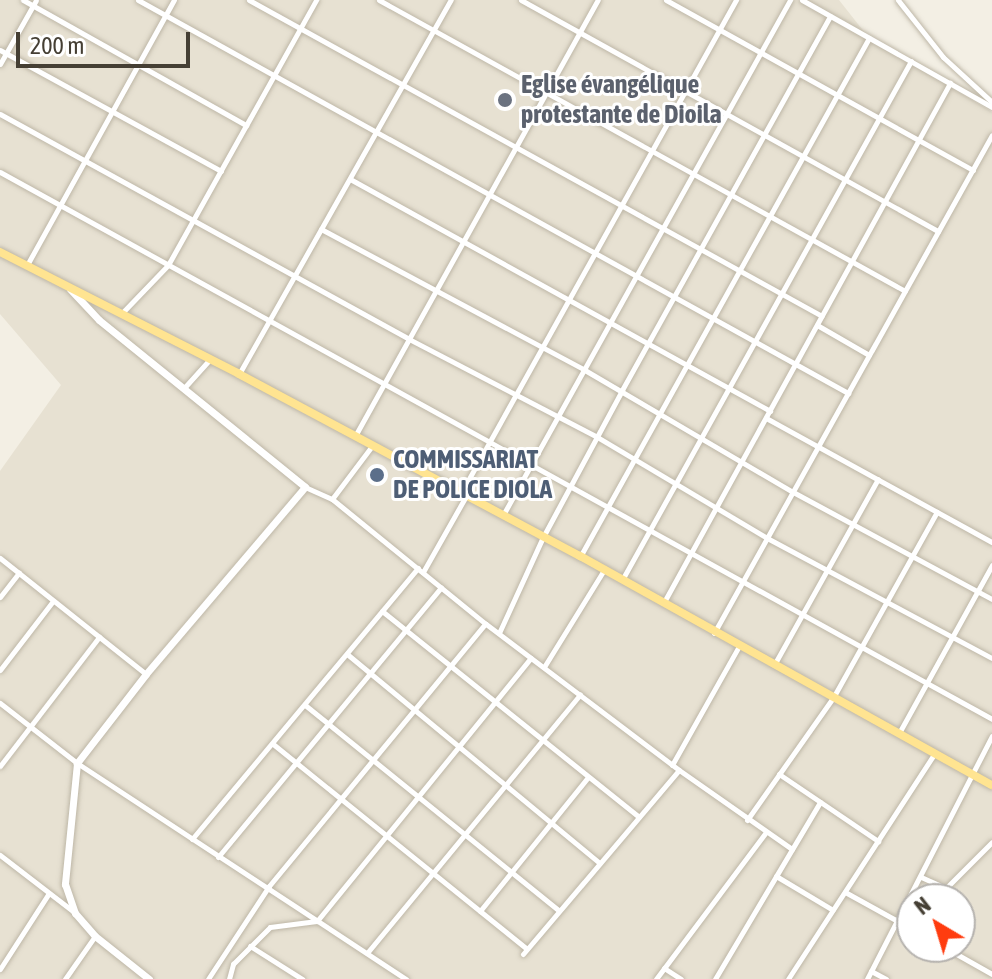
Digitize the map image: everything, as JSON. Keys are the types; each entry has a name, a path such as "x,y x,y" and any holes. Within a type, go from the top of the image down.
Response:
{"main road":[{"path":"0,252 239,374 580,556 714,634 834,696 992,785"}],"street":[{"path":"23,0 34,3 246,125"},
{"path":"138,0 848,393"},
{"path":"27,265 174,0"},
{"path":"249,0 822,316"},
{"path":"121,315 168,265 316,0"},
{"path":"379,0 771,214 905,291"},
{"path":"239,374 451,0"},
{"path":"521,0 938,231"},
{"path":"355,436 598,0"},
{"path":"666,0 973,170"},
{"path":"192,839 382,611 420,570 736,0"},
{"path":"502,516 790,0"},
{"path":"802,0 992,104"},
{"path":"898,0 943,57 992,104"},
{"path":"0,64 3,51 34,3"},
{"path":"499,633 570,486 830,16"},
{"path":"580,556 869,38"},
{"path":"3,51 221,171"},
{"path":"622,580 911,61"},
{"path":"664,603 950,83"},
{"path":"0,114 409,339 597,437 767,538 992,658"},
{"path":"714,634 992,135"},
{"path":"0,172 992,719"},
{"path":"350,179 770,411"},
{"path":"321,229 622,390 793,492 854,522 992,599"},
{"path":"69,288 99,320 305,487 332,499 486,624 672,765 792,849"},
{"path":"817,325 869,355"},
{"path":"184,388 210,359"},
{"path":"766,418 992,542"},
{"path":"332,499 372,445"},
{"path":"774,665 878,479"},
{"path":"75,913 65,884 77,763 146,674 305,487"},
{"path":"747,820 834,696 937,512"},
{"path":"0,558 146,674"},
{"path":"899,733 992,565"},
{"path":"544,667 604,570"},
{"path":"0,597 19,573"},
{"path":"218,857 441,587"},
{"path":"0,670 53,601"},
{"path":"382,611 639,817"},
{"path":"208,979 269,886 486,624"},
{"path":"0,766 99,637"},
{"path":"672,765 739,646"},
{"path":"347,654 600,863"},
{"path":"229,979 233,964 270,927 317,921 531,658"},
{"path":"366,953 580,695"},
{"path":"0,703 77,763 218,857 269,886 402,978"},
{"path":"305,705 559,911"},
{"path":"918,883 975,775 992,736"},
{"path":"273,744 480,911 525,952 679,770"},
{"path":"788,979 935,753"},
{"path":"779,774 878,841"},
{"path":"480,911 588,777"},
{"path":"715,979 820,802"},
{"path":"656,979 766,832"},
{"path":"951,883 992,842"},
{"path":"0,855 75,913 137,976 149,979"},
{"path":"776,876 833,910"},
{"path":"921,877 935,883"},
{"path":"845,892 896,920"},
{"path":"0,969 49,893"},
{"path":"867,979 896,923"},
{"path":"65,979 95,936"},
{"path":"250,946 302,979"},
{"path":"972,963 992,974"},
{"path":"664,968 681,979"},
{"path":"871,971 886,979"}],"shaded area":[{"path":"0,0 839,0 869,38 992,112 992,979 0,979 0,471 61,385 0,314"}],"place":[{"name":"Eglise évangélique protestante de Dioila","path":"505,100"},
{"name":"COMMISSARIAT DE POLICE DIOLA","path":"377,475"}]}
